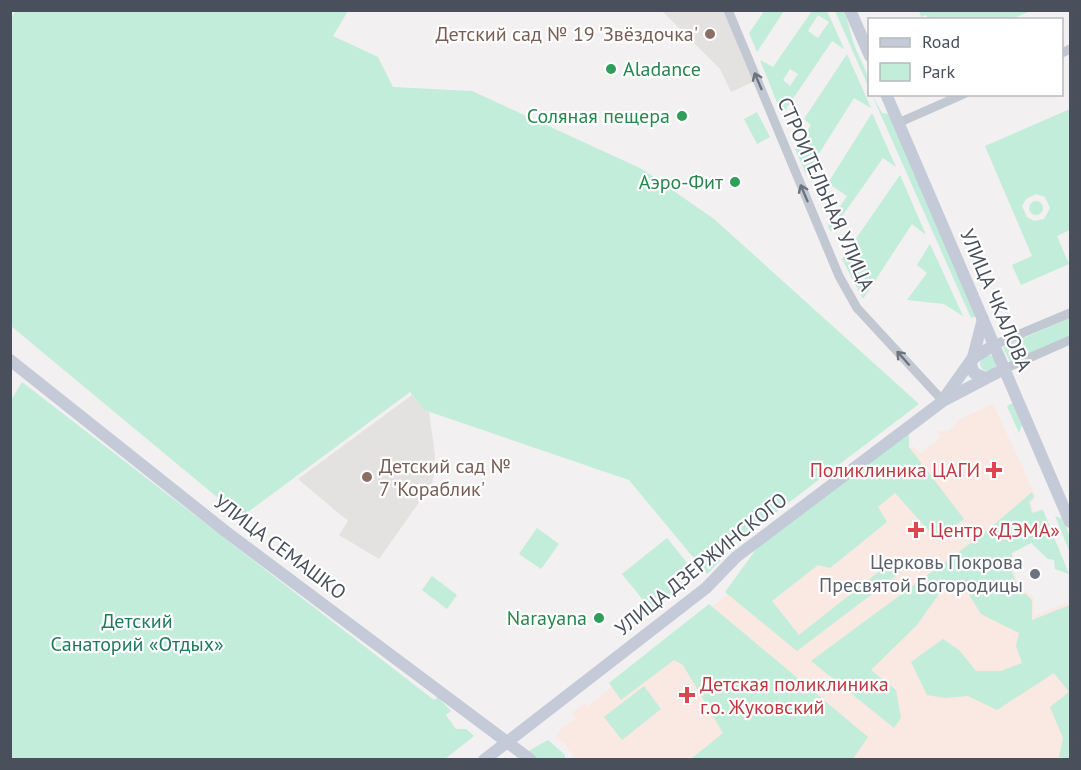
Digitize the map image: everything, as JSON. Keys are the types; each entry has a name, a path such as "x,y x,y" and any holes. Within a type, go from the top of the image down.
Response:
{"main road":[{"path":"850,10 868,51"},
{"name":"УЛИЦА ЧКАЛОВА","path":"887,96 1071,522"},
{"name":"УЛИЦА ДЗЕРЖИНСКОГО","path":"943,401 972,359 983,319"},
{"name":"УЛИЦА ДЗЕРЖИНСКОГО","path":"972,359 994,345"},
{"path":"972,359 974,373 985,378"},
{"name":"УЛИЦА СЕМАШКО","path":"10,360 225,531 531,759"},
{"name":"УЛИЦА ДЗЕРЖИНСКОГО","path":"484,759 706,588 736,557 943,401 1004,369"}],"street":[{"name":"СТРОИТЕЛЬНАЯ УЛИЦА","path":"728,10 839,276 857,308 943,401"},
{"path":"898,123 959,96"},
{"path":"994,345 1071,313"},
{"path":"1004,369 1071,340"}],"shaded area":[{"name":"Детский сад № 19 'Звёздочка'","path":"662,11 724,11 753,82 731,92 720,69"},
{"name":"Детский сад № 7 'Кораблик'","path":"412,395 424,410 429,412 435,455 432,484 379,559 339,535 348,521 298,479"},
{"path":"993,404 1036,497 1031,503 1033,512 1041,509 1049,530 1018,544 1014,552 1013,565 1017,583 1022,593 1026,591 1034,597 1034,616 1070,601 1070,759 576,760 564,743 555,737 560,733 558,731 576,718 572,713 585,703 588,706 913,446 920,454 941,437 937,431 949,431 960,419"}],"green space":[{"path":"16,10 348,11 333,36 378,57 393,87 472,91 642,169 714,219 919,404 738,541 736,539 718,555 721,560 707,574 629,480 424,410 410,392 241,517 11,326 10,20"},
{"path":"761,11 784,11 757,52 749,33 763,13"},
{"path":"812,11 827,11 844,49 832,41 782,115 760,60 773,67","holes":["818,15 829,22 818,38 808,31","790,69 798,74 790,86 783,80"]},
{"path":"835,11 844,11 854,45 867,75 868,86"},
{"path":"919,11 1031,11 1014,18 928,18 926,15 921,17"},
{"path":"847,54 871,108 854,98 806,174 795,149 811,125 804,119"},
{"path":"872,96 882,113 889,114 976,316 971,318"},
{"path":"1070,109 1070,230 1057,236 1069,264 1021,285 1012,265 1032,256 985,146","holes":["1036,194 1045,197 1050,208 1044,219 1034,221 1027,217 1022,206 1026,199"]},
{"path":"757,112 770,137 757,144 744,119"},
{"path":"872,113 896,167 883,158 831,232 828,225 847,196 828,183"},
{"path":"900,175 926,235 912,224 863,299 842,259"},
{"path":"1033,201 1039,201 1043,208 1039,215 1033,215 1029,211 1029,205"},
{"path":"930,244 963,316 944,304 907,300 927,273 917,265"},
{"path":"1070,318 1070,336 1010,362 1003,347"},
{"path":"985,355 991,355 996,363 994,369 985,371 980,366 980,360"},
{"name":"Детский Санаторий «Отдых»","path":"22,382 434,700 438,697 451,711 446,715 456,729 466,729 474,736 445,759 11,760 10,402"},
{"path":"1013,403 1022,425 1019,433 1007,406"},
{"path":"909,431 909,447 964,519 937,540 895,493 878,507 887,522 830,568 818,565 772,601 799,635 891,562 901,572 797,651 725,592 757,548"},
{"path":"1032,492 1034,497 1029,502 1032,513 1043,510 1069,574 1055,569 1054,560 1048,559 1031,543 1012,553 1012,572 1020,594 1026,594 1032,600 1032,620 1070,605 1070,759 1059,757 1063,738 1050,707 1069,692 1054,673 997,710 968,696 945,698 927,695 911,662 943,639 959,650 976,671 1001,671 1022,663 1016,646 1019,633 981,614 962,583 946,584 917,625 871,670 896,690 901,718 894,728 811,661 983,534"},
{"path":"1055,516 1063,519 1070,537 1070,553"},
{"path":"537,528 559,544 541,569 519,554"},
{"path":"667,538 696,574 652,611 622,574"},
{"path":"432,576 457,595 447,609 422,590"},
{"path":"709,604 868,737 853,759 691,759 723,733 683,665 674,660 621,700 609,683"},
{"path":"644,686 661,709 622,740 604,717"},
{"path":"548,740 565,755 565,759 536,759 527,752"}],"place":[{"name":"Детский сад № 19 'Звёздочка'","path":"710,34"},
{"name":"Aladance","path":"611,69"},
{"name":"Соляная пещера","path":"682,116"},
{"name":"Аэро-Фит","path":"735,182"},
{"name":"Поликлиника ЦАГИ","path":"994,470"},
{"name":"Детский сад № 7 'Кораблик'","path":"367,477"},
{"name":"Центр «ДЭМА»","path":"916,530"},
{"name":"Церковь Покрова Пресвятой Богородицы","path":"1035,574"},
{"name":"Narayana","path":"599,618"},
{"name":"Детская поликлиника г.о. Жуковский","path":"687,695"}]}
